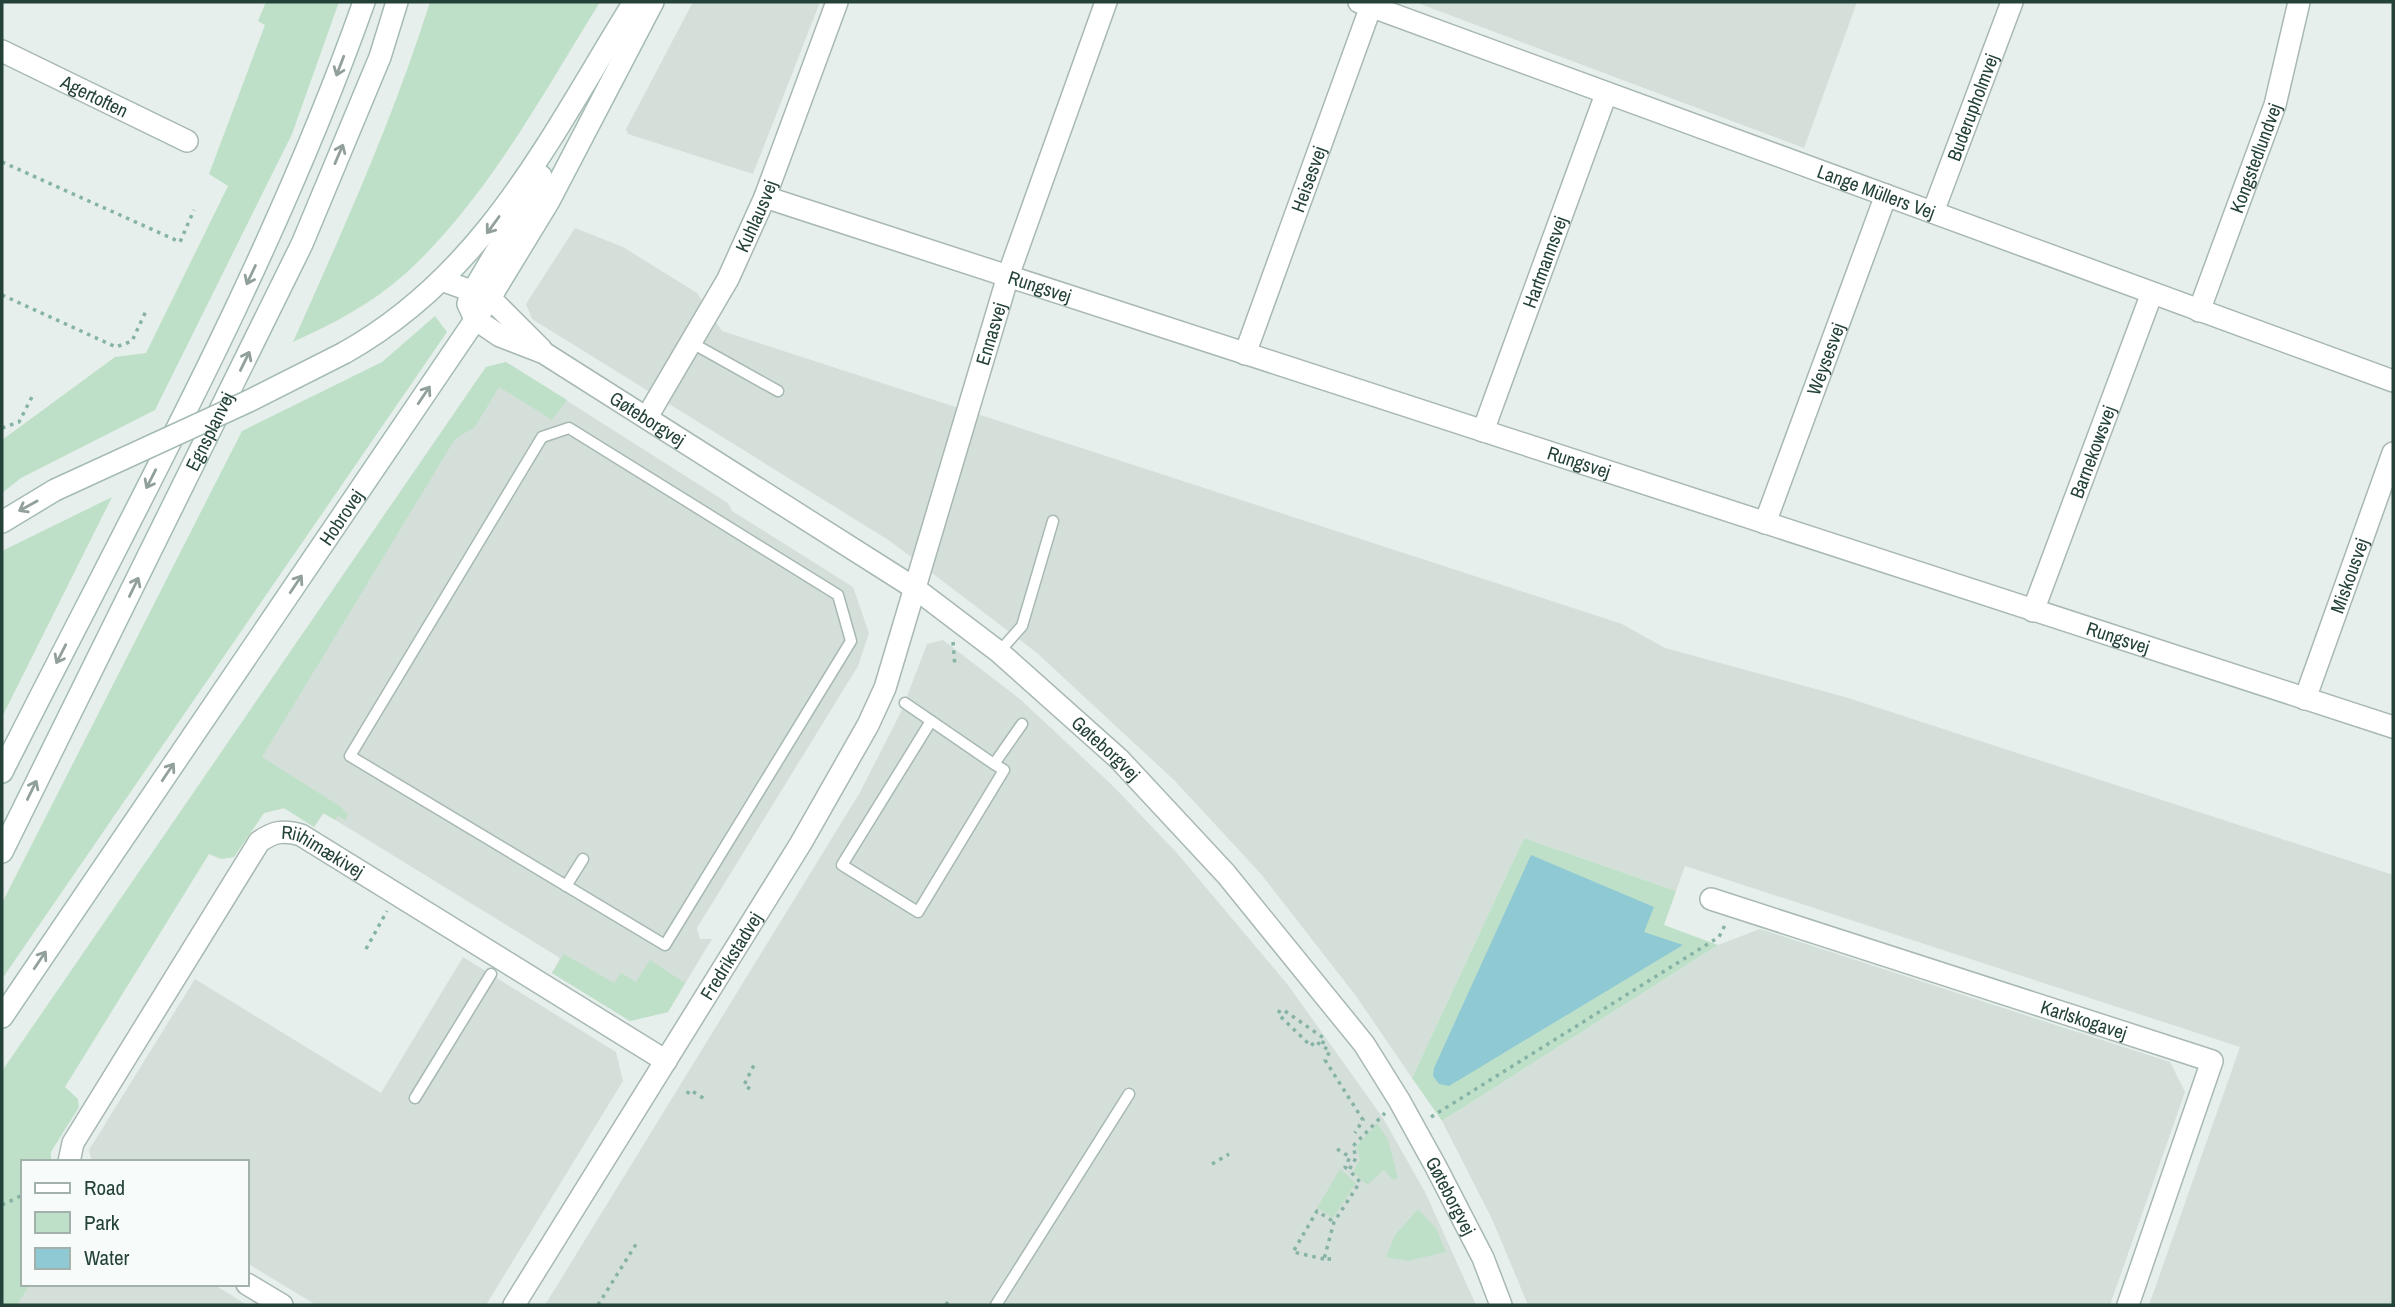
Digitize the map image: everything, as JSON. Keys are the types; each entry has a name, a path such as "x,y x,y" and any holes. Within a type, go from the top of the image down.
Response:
{"street":[{"name":"Egnsplanvej","path":"2,772 205,372 296,181 363,2"},
{"name":"Egnsplanvej","path":"2,852 302,244 380,57 397,2"},
{"path":"2,522 55,490 202,424 382,332 444,281 487,234 635,2"},
{"path":"482,293 524,207 635,2"},
{"path":"475,319 468,304 482,293 549,201 653,2"},
{"name":"Kuhlausvej","path":"647,417 728,279 765,197 837,2"},
{"name":"Ennasvej","path":"916,589 1008,276 1106,2"},
{"name":"Buderupholmvej","path":"1933,212 2012,2"},
{"name":"Kongstedlundvej","path":"2199,311 2275,105 2299,2"},
{"name":"Lange Müllers Vej","path":"1365,4 2393,381"},
{"name":"Heisesvej","path":"1245,354 1365,4"},
{"name":"Agertoften","path":"2,51 187,141"},
{"name":"Hartmannsvej","path":"1483,431 1606,94"},
{"name":"Weysesvej","path":"1765,523 1886,195"},
{"name":"Rungsvej","path":"765,197 2393,727"},
{"path":"444,281 482,293"},
{"name":"Gøteborgvej","path":"482,293 544,353"},
{"name":"Barnekowsvej","path":"2033,611 2152,293"},
{"name":"Gøteborgvej","path":"475,319 500,336 544,353 916,589 999,652 1119,759 1226,874 1364,1044 1415,1127 1483,1258 1501,1305"},
{"name":"Hobrovej","path":"2,1017 475,319"},
{"name":"Miskousvej","path":"2305,699 2393,453"},
{"name":"Fredrikstadvej","path":"514,1305 801,843 868,724 885,688 916,589"},
{"name":"Riihimækivej","path":"69,1160 73,1143 260,842 269,834 285,830 301,835 666,1061"},
{"name":"Karlskogavej","path":"1711,899 2211,1061 2128,1305"},
{"path":"248,1285 282,1305"}],"lane":[{"path":"692,343 778,391"},
{"path":"569,428 838,595 851,641 665,945 566,886 350,756 542,437 569,428"},
{"path":"999,652 1023,626 1053,521"},
{"path":"905,703 1004,770 918,912 842,865 931,721"},
{"path":"994,764 1021,724"},
{"path":"566,886 583,859"},
{"path":"415,1098 491,974"},
{"path":"996,1305 1129,1094"}],"path":[{"path":"2,162 180,242 194,210"},
{"path":"2,295 116,347 132,341 146,311"},
{"path":"2,428 19,422 34,393"},
{"path":"953,642 955,667"},
{"path":"366,949 397,894"},
{"path":"1415,1127 1719,937 1733,906"},
{"path":"1321,1046 1325,1039 1282,1011 1278,1014 1311,1046 1315,1041 1321,1046 1330,1051 1325,1060 1363,1120 1353,1146 1356,1158 1347,1168"},
{"path":"750,1089 744,1085 754,1065"},
{"path":"687,1094 690,1090 705,1099"},
{"path":"1357,1134 1399,1100"},
{"path":"1337,1149 1350,1157 1347,1168"},
{"path":"1212,1164 1229,1154"},
{"path":"1347,1168 1364,1187"},
{"path":"1324,1259 1334,1222 1360,1182"},
{"path":"2,1205 21,1196"},
{"path":"1331,1259 1293,1252 1317,1211 1334,1222"},
{"path":"598,1305 638,1241"},
{"path":"946,1305 949,1300"}],"shaded area":[{"path":"693,2 820,2 753,174 628,134 626,129"},
{"path":"1415,2 1857,2 1804,148"},
{"path":"575,228 623,247 697,293 722,331 1622,624 1665,648 1845,697 2393,875 2393,1305 2149,1305 2240,1047 1685,866 1676,891 1524,838 1412,1078 1356,996 1261,874 1175,781 1037,653 890,541 532,319 526,304"},
{"path":"506,362 728,503 732,511 853,587 869,633 858,666 697,928 700,939 712,939 668,1012 630,1021 552,973 560,958 324,813 314,827 284,808 252,816 218,757 486,367"},
{"path":"943,640 1020,699 1114,787 1176,852 1288,985 1383,1118 1425,1192 1476,1305 545,1305 859,794 901,712 927,644"},
{"path":"1760,929 2170,1062 2185,1092 2110,1305 1528,1305 1492,1219 1442,1121 1718,945"},
{"path":"463,957 616,1052 623,1081 486,1305 316,1305 248,1264 248,1160 92,1160 89,1150 195,979 381,1093"},
{"path":"21,1261 21,1286 216,1286 247,1305 2,1305 2,1293"}],"green space":[{"path":"266,2 339,2 292,134 155,410 21,478 2,493 2,440 115,357 146,353 228,186 209,174 265,25 258,21"},
{"path":"430,2 600,2 512,145 462,213 435,244 380,294 338,320 293,342 384,131"},
{"path":"435,316 447,332 2,979 2,903 242,431 382,362"},
{"path":"506,362 567,400 552,420 499,387 475,427 455,439 262,757 341,807 348,815 345,820 338,816 335,820 323,813 314,827 284,808 264,813 234,857 221,859 209,854 65,1087 78,1099 79,1107 51,1152 51,1160 21,1160 20,1277 21,1286 29,1286 17,1305 2,1305 2,1071 486,367"},
{"path":"112,497 2,717 2,551"},
{"path":"1524,838 1676,891 1664,925 1718,945 1442,1121 1412,1078"},
{"path":"564,954 614,983 621,973 636,982 650,960 685,983 668,1012 630,1021 552,973"},
{"path":"1377,1123 1388,1140 1398,1178 1393,1180 1384,1170 1367,1185 1353,1172 1360,1159 1356,1147"},
{"path":"1340,1169 1356,1183 1333,1218 1317,1208"},
{"path":"1418,1209 1436,1228 1446,1252 1408,1261 1386,1257 1395,1235"}],"water":[{"path":"1531,855 1654,907 1644,932 1683,945 1449,1086 1439,1084 1433,1076 1434,1068"}]}
